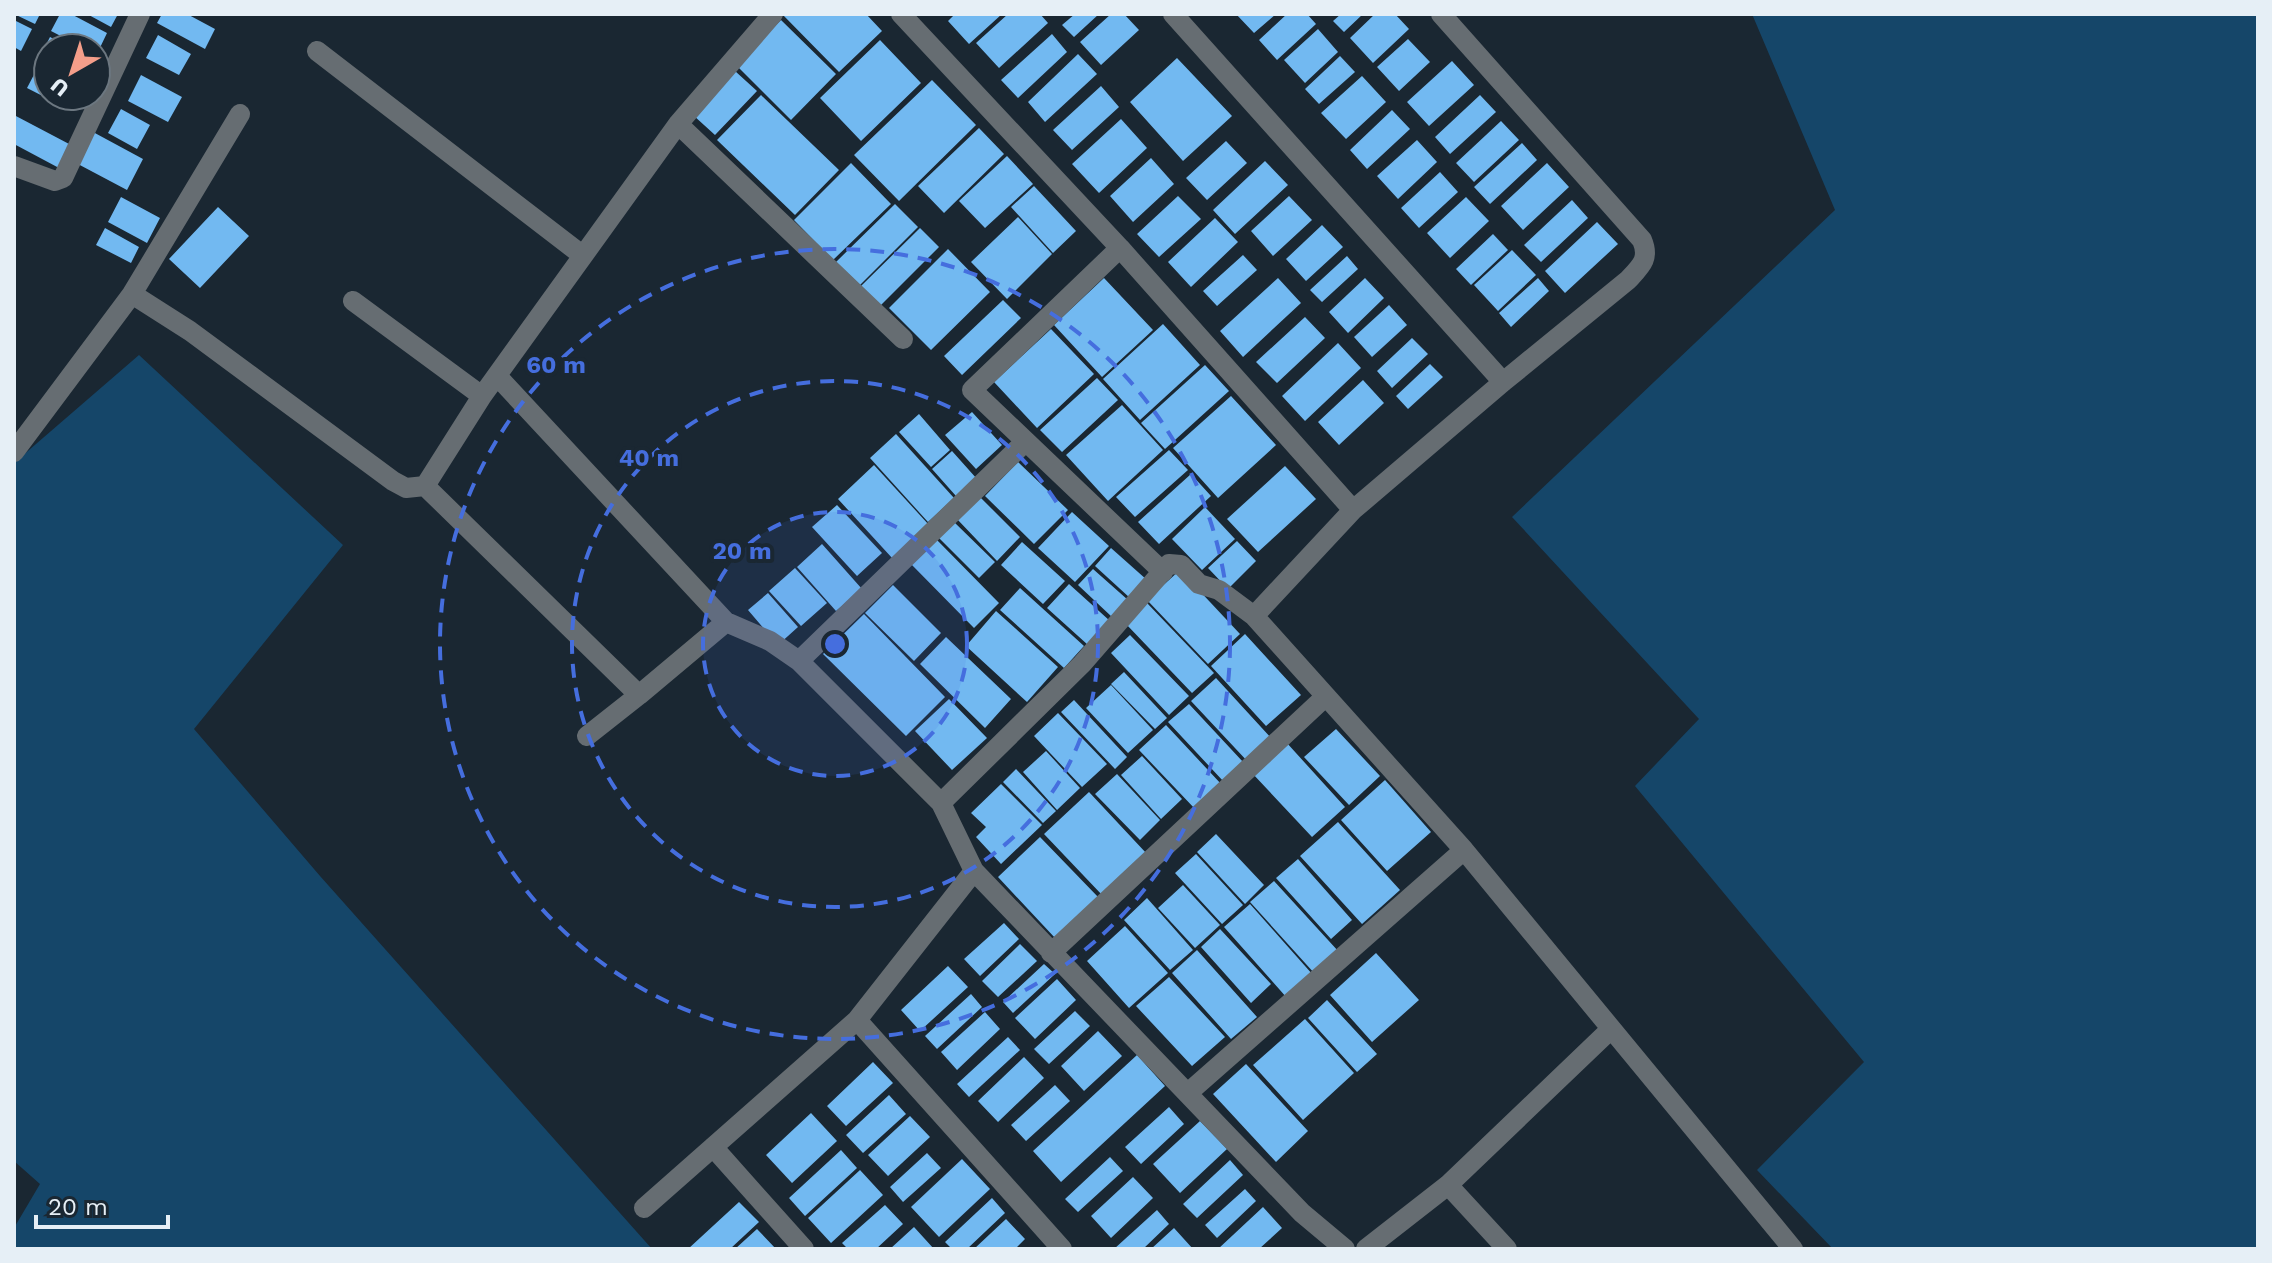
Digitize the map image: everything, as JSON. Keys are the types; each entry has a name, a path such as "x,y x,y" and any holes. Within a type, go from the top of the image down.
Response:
{"street":[{"path":"14,166 55,181 63,178 140,14"},
{"path":"425,486 482,396 678,124 773,14"},
{"path":"901,14 1120,248 1353,510"},
{"path":"1173,14 1503,382"},
{"path":"1254,616 1353,510 1628,280 1646,260 1647,251 1642,240 1441,14"},
{"path":"317,51 582,255"},
{"path":"14,452 132,294 240,114"},
{"path":"678,124 903,339"},
{"path":"1120,248 972,390 1163,572"},
{"path":"132,294 190,331 393,481 406,488 425,486"},
{"path":"353,301 482,396"},
{"path":"498,377 726,622 770,641 799,661 941,803 974,871 1302,1213 1345,1249"},
{"path":"799,661 1025,442"},
{"path":"425,486 639,695"},
{"path":"941,803 1082,664 1169,564 1181,565 1199,584 1219,590 1254,616 1464,850 1793,1249"},
{"path":"587,736 726,622"},
{"path":"1051,953 1325,697"},
{"path":"1189,1092 1464,850"},
{"path":"644,1208 857,1020 974,871"},
{"path":"857,1020 1062,1249"},
{"path":"1366,1249 1448,1185 1611,1029"},
{"path":"713,1147 804,1249"},
{"path":"1448,1185 1507,1249"}],"shaded area":[{"path":"1752,14 2258,14 2258,1249 1833,1249 1757,1170 1864,1062 1635,786 1699,719 1512,517 1835,210"},
{"path":"139,355 343,545 194,729 320,876 652,1249 14,1249 14,1228 40,1184 14,1161 14,463"}],"building":[{"path":"14,14 40,14 35,24"},
{"path":"60,14 71,14 105,32 53,32"},
{"path":"87,14 118,14 111,27"},
{"path":"162,14 187,14 215,29 205,49 157,23"},
{"path":"782,14 866,14 882,31 839,72"},
{"path":"955,14 1002,14 969,44 948,21"},
{"path":"1008,14 1040,14 1048,23 999,68 976,43"},
{"path":"1075,14 1099,14 1074,37 1062,25"},
{"path":"1111,14 1124,14 1139,30 1101,65 1080,42"},
{"path":"1236,14 1276,14 1254,33"},
{"path":"1287,14 1307,14 1316,24 1277,60 1259,40"},
{"path":"1341,14 1363,14 1344,32 1333,21"},
{"path":"1375,14 1395,14 1409,29 1373,63 1350,38"},
{"path":"14,20 32,29 21,51 14,47"},
{"path":"781,20 836,74 791,120 736,65"},
{"path":"1318,29 1338,52 1305,83 1284,60"},
{"path":"1052,34 1067,52 1018,98 1001,80"},
{"path":"158,35 191,54 179,75 146,58"},
{"path":"1408,39 1430,62 1399,91 1377,67"},
{"path":"880,40 921,83 861,141 820,98"},
{"path":"1078,54 1097,74 1045,122 1028,102"},
{"path":"1340,56 1355,72 1319,104 1305,89"},
{"path":"1177,58 1232,116 1183,161 1130,102"},
{"path":"1452,61 1474,85 1429,126 1407,102"},
{"path":"735,71 757,91 715,135 693,115"},
{"path":"141,75 182,97 168,122 128,101"},
{"path":"1362,76 1386,102 1346,139 1321,113"},
{"path":"932,80 976,125 899,201 854,155"},
{"path":"1101,86 1119,107 1072,150 1053,130"},
{"path":"761,95 839,170 795,215 717,140"},
{"path":"1480,95 1496,112 1450,154 1435,137"},
{"path":"121,109 150,125 137,149 108,133"},
{"path":"1392,110 1410,129 1367,169 1350,150"},
{"path":"14,115 71,145 59,168 14,144"},
{"path":"1121,119 1147,148 1099,193 1072,164"},
{"path":"1501,121 1519,140 1474,182 1456,163"},
{"path":"979,128 1004,154 944,213 918,186"},
{"path":"93,132 143,159 127,190 76,163"},
{"path":"1417,140 1437,162 1398,199 1377,176"},
{"path":"1226,141 1247,163 1207,200 1186,178"},
{"path":"1522,143 1537,160 1490,204 1474,187"},
{"path":"1007,156 1033,184 985,228 959,201"},
{"path":"1151,158 1174,184 1133,222 1110,196"},
{"path":"1265,161 1288,185 1235,234 1213,210"},
{"path":"851,163 891,204 833,260 794,220"},
{"path":"1547,163 1569,187 1523,230 1501,206"},
{"path":"1440,172 1458,192 1419,228 1401,208"},
{"path":"1034,186 1076,231 1053,253 1011,207"},
{"path":"1178,196 1201,219 1159,257 1137,234"},
{"path":"1289,196 1312,220 1273,256 1251,231"},
{"path":"121,197 160,218 147,243 108,222"},
{"path":"1466,197 1489,221 1450,258 1427,233"},
{"path":"1572,200 1588,218 1541,262 1524,245"},
{"path":"895,204 918,227 860,285 836,262"},
{"path":"218,207 249,236 200,288 169,259"},
{"path":"1018,217 1052,254 1007,299 971,262"},
{"path":"1215,218 1238,242 1191,287 1168,262"},
{"path":"1597,222 1618,244 1565,293 1545,271"},
{"path":"1322,225 1343,247 1306,281 1286,259"},
{"path":"105,228 139,247 131,263 96,245"},
{"path":"920,228 939,247 879,307 860,287"},
{"path":"1493,234 1508,250 1471,285 1456,269"},
{"path":"948,249 990,292 931,350 889,308"},
{"path":"1512,250 1536,275 1498,311 1474,285"},
{"path":"1243,255 1257,270 1217,306 1203,291"},
{"path":"1347,256 1358,269 1322,302 1310,290"},
{"path":"1104,278 1153,330 1102,377 1054,325"},
{"path":"1278,278 1301,303 1243,357 1220,331"},
{"path":"1365,278 1384,298 1348,333 1329,312"},
{"path":"1538,278 1549,291 1511,327 1499,313"},
{"path":"1003,300 1021,318 962,375 944,356"},
{"path":"1389,305 1407,325 1372,357 1354,337"},
{"path":"1305,317 1325,338 1277,383 1256,362"},
{"path":"1163,324 1200,365 1140,420 1103,379"},
{"path":"1051,329 1094,374 1037,428 994,382"},
{"path":"1412,338 1428,354 1392,388 1377,371"},
{"path":"1338,343 1361,368 1305,421 1282,396"},
{"path":"1430,364 1443,377 1408,409 1396,396"},
{"path":"1205,365 1229,391 1165,449 1141,423"},
{"path":"1097,378 1118,400 1062,452 1040,430"},
{"path":"1363,380 1384,403 1339,445 1318,422"},
{"path":"1231,396 1276,445 1218,498 1173,448"},
{"path":"1122,405 1163,450 1108,501 1066,455"},
{"path":"972,412 1002,445 976,469 945,435"},
{"path":"919,414 950,450 931,467 899,432"},
{"path":"896,434 954,498 928,522 870,458"},
{"path":"1169,450 1188,470 1135,517 1116,497"},
{"path":"952,451 977,479 956,496 932,469"},
{"path":"1018,462 1068,510 1034,544 985,496"},
{"path":"874,465 929,525 893,559 838,499"},
{"path":"1285,466 1316,499 1258,552 1227,519"},
{"path":"1191,474 1211,496 1159,544 1138,522"},
{"path":"979,496 1020,537 997,561 957,519"},
{"path":"837,505 882,553 857,576 812,527"},
{"path":"1205,507 1235,539 1202,570 1172,539"},
{"path":"1072,512 1109,546 1075,582 1038,548"},
{"path":"954,522 995,562 979,578 938,537"},
{"path":"936,539 999,603 974,628 911,564"},
{"path":"1237,541 1256,561 1228,589 1208,568"},
{"path":"1022,542 1065,581 1043,604 1001,565"},
{"path":"822,544 862,589 836,611 797,567"},
{"path":"1111,548 1147,580 1130,598 1095,566"},
{"path":"795,568 827,603 801,626 769,591"},
{"path":"1093,569 1128,600 1112,617 1078,585"},
{"path":"1180,570 1240,634 1208,664 1147,600"},
{"path":"1069,584 1110,621 1088,645 1047,608"},
{"path":"893,585 941,633 914,661 865,613"},
{"path":"1020,588 1084,646 1064,668 1000,610"},
{"path":"768,593 798,627 778,645 748,610"},
{"path":"1147,603 1214,673 1192,693 1126,624"},
{"path":"996,611 1058,667 1027,702 966,646"},
{"path":"864,614 945,697 906,736 823,654"},
{"path":"1245,634 1301,695 1266,726 1211,666"},
{"path":"1130,635 1189,696 1169,715 1111,653"},
{"path":"946,637 1011,699 985,728 920,664"},
{"path":"1124,672 1167,718 1155,729 1111,684"},
{"path":"1216,678 1273,740 1249,763 1191,701"},
{"path":"1111,685 1153,730 1128,753 1086,708"},
{"path":"949,699 987,738 952,770 915,731"},
{"path":"1074,700 1127,757 1115,769 1061,712"},
{"path":"1189,704 1244,763 1224,782 1168,722"},
{"path":"1058,713 1107,764 1082,787 1034,736"},
{"path":"1166,725 1222,785 1196,810 1139,750"},
{"path":"1336,729 1380,776 1349,805 1304,757"},
{"path":"1286,742 1345,807 1312,837 1252,773"},
{"path":"1046,751 1080,788 1057,810 1023,772"},
{"path":"1142,756 1182,799 1161,819 1121,775"},
{"path":"1016,769 1056,811 1043,823 1003,782"},
{"path":"1117,774 1160,820 1140,840 1095,794"},
{"path":"1385,780 1431,832 1387,871 1341,820"},
{"path":"1001,784 1042,825 1001,864 976,837 986,827 971,813"},
{"path":"1089,792 1147,854 1103,896 1044,834"},
{"path":"1338,822 1400,890 1362,924 1300,856"},
{"path":"1216,834 1264,885 1245,904 1197,852"},
{"path":"1040,837 1099,898 1056,939 998,877"},
{"path":"1196,854 1243,905 1222,924 1175,873"},
{"path":"1298,859 1352,920 1331,939 1276,878"},
{"path":"1274,881 1339,952 1315,974 1250,902"},
{"path":"1183,885 1220,925 1195,948 1158,908"},
{"path":"1147,898 1193,950 1170,970 1124,920"},
{"path":"1250,904 1313,975 1287,998 1224,927"},
{"path":"1004,923 1019,939 980,976 964,959"},
{"path":"1125,926 1168,973 1129,1008 1087,961"},
{"path":"1220,929 1271,984 1251,1003 1201,947"},
{"path":"1020,944 1037,961 998,997 982,981"},
{"path":"1197,950 1257,1017 1231,1039 1172,973"},
{"path":"1376,953 1419,1000 1372,1042 1330,995"},
{"path":"1044,964 1055,974 1013,1013 1003,1002"},
{"path":"948,966 968,987 920,1031 901,1010"},
{"path":"1169,977 1225,1037 1192,1066 1136,1006"},
{"path":"1057,979 1076,1000 1035,1039 1015,1018"},
{"path":"971,994 982,1007 937,1049 925,1036"},
{"path":"1327,1000 1377,1054 1357,1072 1308,1018"},
{"path":"1075,1011 1090,1026 1049,1064 1034,1049"},
{"path":"985,1012 1000,1029 957,1070 941,1052"},
{"path":"1305,1019 1354,1073 1303,1120 1253,1065"},
{"path":"1098,1031 1122,1056 1084,1091 1061,1066"},
{"path":"1008,1037 1020,1050 969,1097 957,1084"},
{"path":"1137,1055 1165,1086 1061,1182 1033,1151"},
{"path":"1024,1057 1044,1078 998,1122 978,1101"},
{"path":"873,1062 893,1083 846,1126 827,1106"},
{"path":"1246,1064 1308,1131 1276,1162 1213,1094"},
{"path":"1055,1085 1070,1101 1026,1141 1011,1125"},
{"path":"889,1095 906,1114 863,1153 846,1135"},
{"path":"1169,1107 1184,1124 1141,1164 1125,1147"},
{"path":"811,1113 837,1141 792,1183 766,1155"},
{"path":"910,1116 930,1137 888,1176 868,1155"},
{"path":"1200,1121 1227,1149 1180,1193 1153,1164"},
{"path":"841,1150 857,1168 805,1216 789,1198"},
{"path":"927,1153 941,1168 903,1202 890,1187"},
{"path":"1110,1157 1123,1171 1078,1212 1065,1199"},
{"path":"962,1159 990,1189 939,1237 911,1207"},
{"path":"1230,1160 1243,1175 1197,1218 1183,1204"},
{"path":"860,1170 883,1195 831,1243 808,1218"},
{"path":"1133,1177 1153,1198 1111,1238 1091,1216"},
{"path":"1245,1189 1256,1201 1217,1238 1205,1225"},
{"path":"992,1198 1005,1213 967,1249 952,1249 945,1242"},
{"path":"739,1202 759,1222 730,1249 688,1249"},
{"path":"885,1205 903,1224 876,1249 848,1249 842,1243"},
{"path":"1263,1207 1282,1228 1259,1249 1218,1249"},
{"path":"1157,1210 1169,1224 1143,1249 1114,1249"},
{"path":"1006,1219 1025,1239 1015,1249 974,1249"},
{"path":"914,1227 934,1249 890,1249"},
{"path":"1174,1228 1193,1249 1151,1249"},
{"path":"757,1229 776,1249 735,1249"}]}
